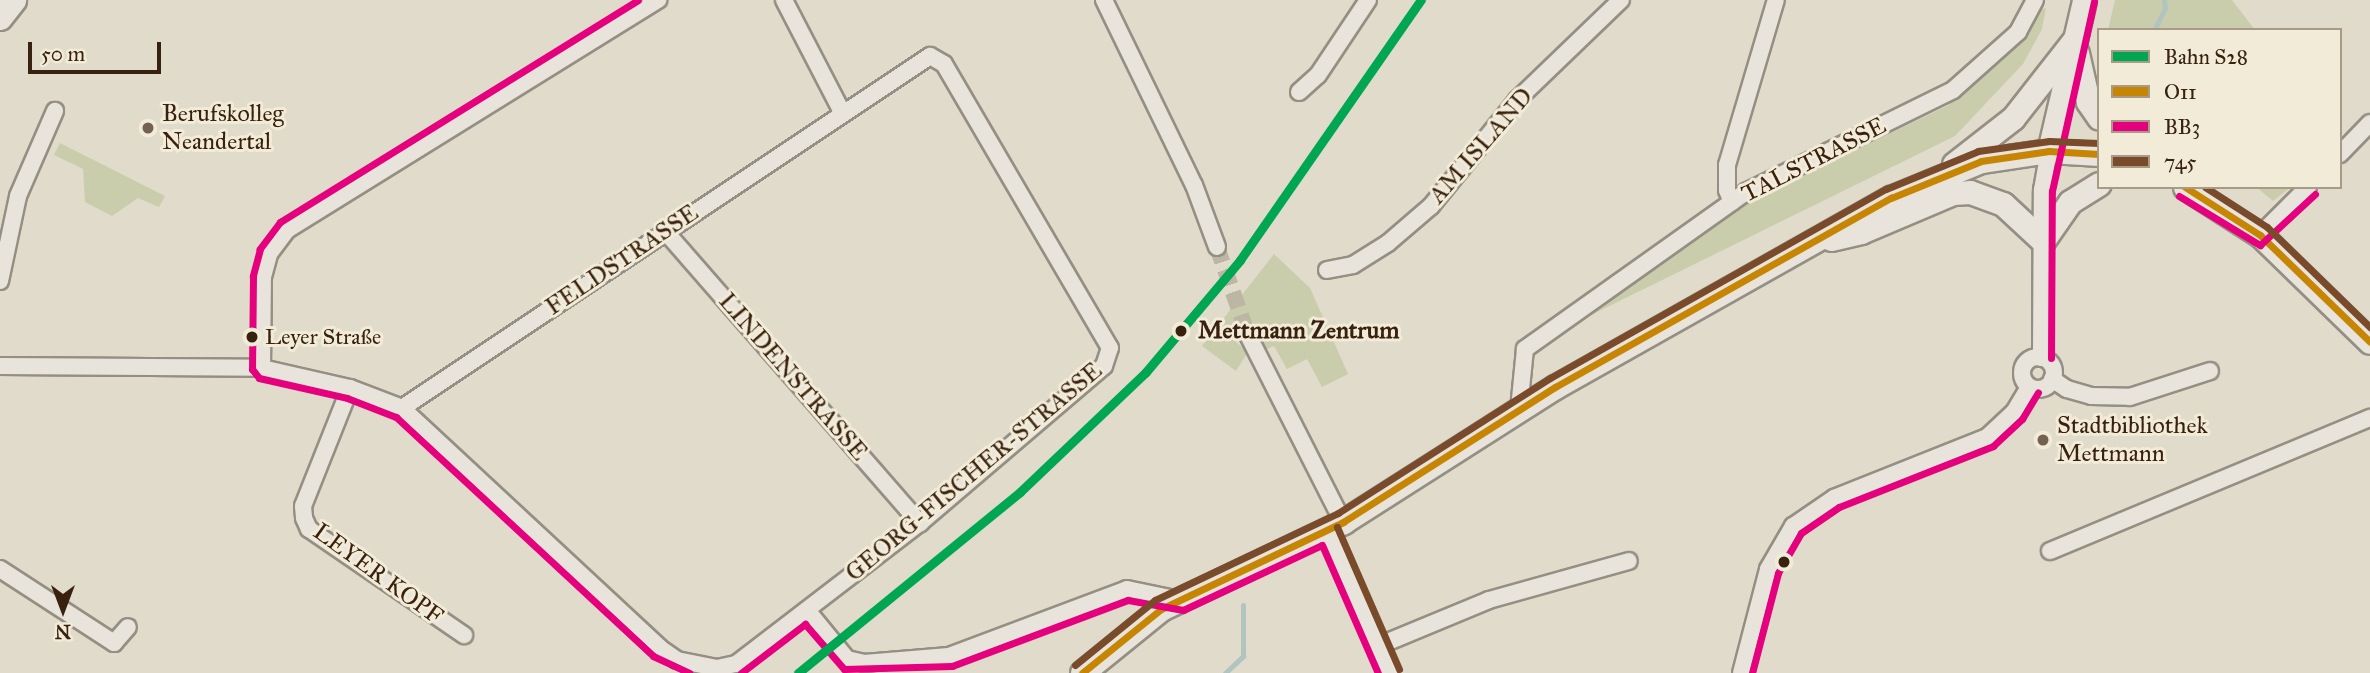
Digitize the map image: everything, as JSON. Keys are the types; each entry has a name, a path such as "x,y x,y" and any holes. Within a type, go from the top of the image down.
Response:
{"street":[{"path":"0,19 14,0"},
{"path":"262,368 263,277 269,254 287,230 658,0"},
{"path":"784,0 842,112"},
{"path":"1104,0 1194,185 1217,247"},
{"path":"1299,92 1318,75 1368,0"},
{"name":"AM ISLAND","path":"1326,270 1353,264 1388,243 1431,206 1517,100 1621,0"},
{"path":"1732,202 1727,190 1727,165 1776,0"},
{"name":"TALSTRASSE","path":"1519,409 1525,349 1732,202 1763,183 1953,90 2018,32 2035,0"},
{"path":"2041,358 2042,190 2084,0"},
{"path":"2075,39 2080,77 2097,114"},
{"path":"1942,173 2013,118 2075,39"},
{"name":"GEORG-FISCHER-STRASSE","path":"402,408 677,660 716,668 736,664 920,523 1104,366 1110,348 942,61 922,59 842,112"},
{"path":"0,281 19,196 55,111"},
{"name":"FELDSTRASSE","path":"402,408 842,112"},
{"path":"2342,151 2370,123"},
{"path":"1082,673 1137,625 1179,600 1335,527 1519,409 1803,245 1942,173 1981,161 2049,151 2097,155"},
{"path":"2043,241 2070,202 2097,185"},
{"path":"2188,189 2260,235 2370,342"},
{"path":"2260,235 2306,189"},
{"path":"1803,245 1861,232 1936,200 1970,192 2003,204 2043,241"},
{"name":"LINDENSTRASSE","path":"665,231 920,523"},
{"path":"1248,335 1335,527 1389,673"},
{"path":"2041,358 2052,367 2052,379 2042,388 2029,387 2022,378 2023,368 2031,359 2041,358"},
{"path":"0,366 262,368 350,388 402,408"},
{"path":"2052,379 2067,389 2091,396 2130,397 2210,371"},
{"path":"1741,673 1768,569 1793,526 1835,498 1987,437 2014,412 2029,387"},
{"name":"LEYER KOPF","path":"350,388 303,506 304,519 309,529 464,635"},
{"path":"2050,551 2370,418"},
{"path":"1378,646 1489,600 1629,561"},
{"path":"1,570 114,643 128,627"},
{"path":"807,610 847,659 864,663 948,656 1127,589 1179,600"}],"green space":[{"path":"2115,0 2232,0 2253,28 2108,28"},
{"path":"2046,8 2042,29 2023,64 1955,136 1583,319 1744,204 1947,106 2010,51 2039,10"},
{"path":"60,143 165,196 159,207 138,198 112,216 85,202 83,169 54,155"},
{"path":"2258,189 2288,189 2273,201"},
{"path":"1274,254 1310,288 1348,374 1322,387 1307,359 1287,369 1274,346 1265,350 1254,332 1236,342 1248,352 1236,371 1202,346"}],"waterway":[{"path":"2155,28 2165,8 2164,0"},
{"path":"1225,673 1243,656 1243,605"}],"tunnel":[{"path":"1217,247 1248,335"}],"rail line":[{"name":"S28","path":"798,673 1020,492 1145,373 1240,260 1421,0"}],"transit line":[{"name":"BB3","path":"638,0 280,222 260,249 253,276 252,369 259,378 347,398 396,417 653,656 689,673"},
{"name":"BB3","path":"2051,358 2052,191 2094,2"},
{"name":"745","path":"1075,665 1155,600 1338,513 1550,378 1886,189 1978,151 2049,141 2097,143"},
{"name":"O11","path":"1082,673 1161,609 1343,522 1555,387 1891,198 1981,161 2049,151 2097,154"},
{"name":"O11","path":"2188,189 2260,235 2370,342"},
{"name":"745","path":"2208,189 2267,227 2370,327"},
{"name":"BB3","path":"2179,196 2260,245 2315,194"},
{"name":"BB3","path":"1752,673 1778,573 1801,533 1839,507 1993,446 2022,419 2038,392"},
{"name":"745","path":"1337,527 1399,669"},
{"name":"BB3","path":"741,673 805,624 844,669 952,666 1128,600 1183,610 1322,545 1378,673"}],"place":[{"name":"Berufskolleg Neandertal","path":"148,128"},
{"name":"Mettmann Zentrum","path":"1181,331"},
{"name":"Leyer Straße","path":"252,337"},
{"name":"Stadtbibliothek Mettmann","path":"2043,440"}]}
